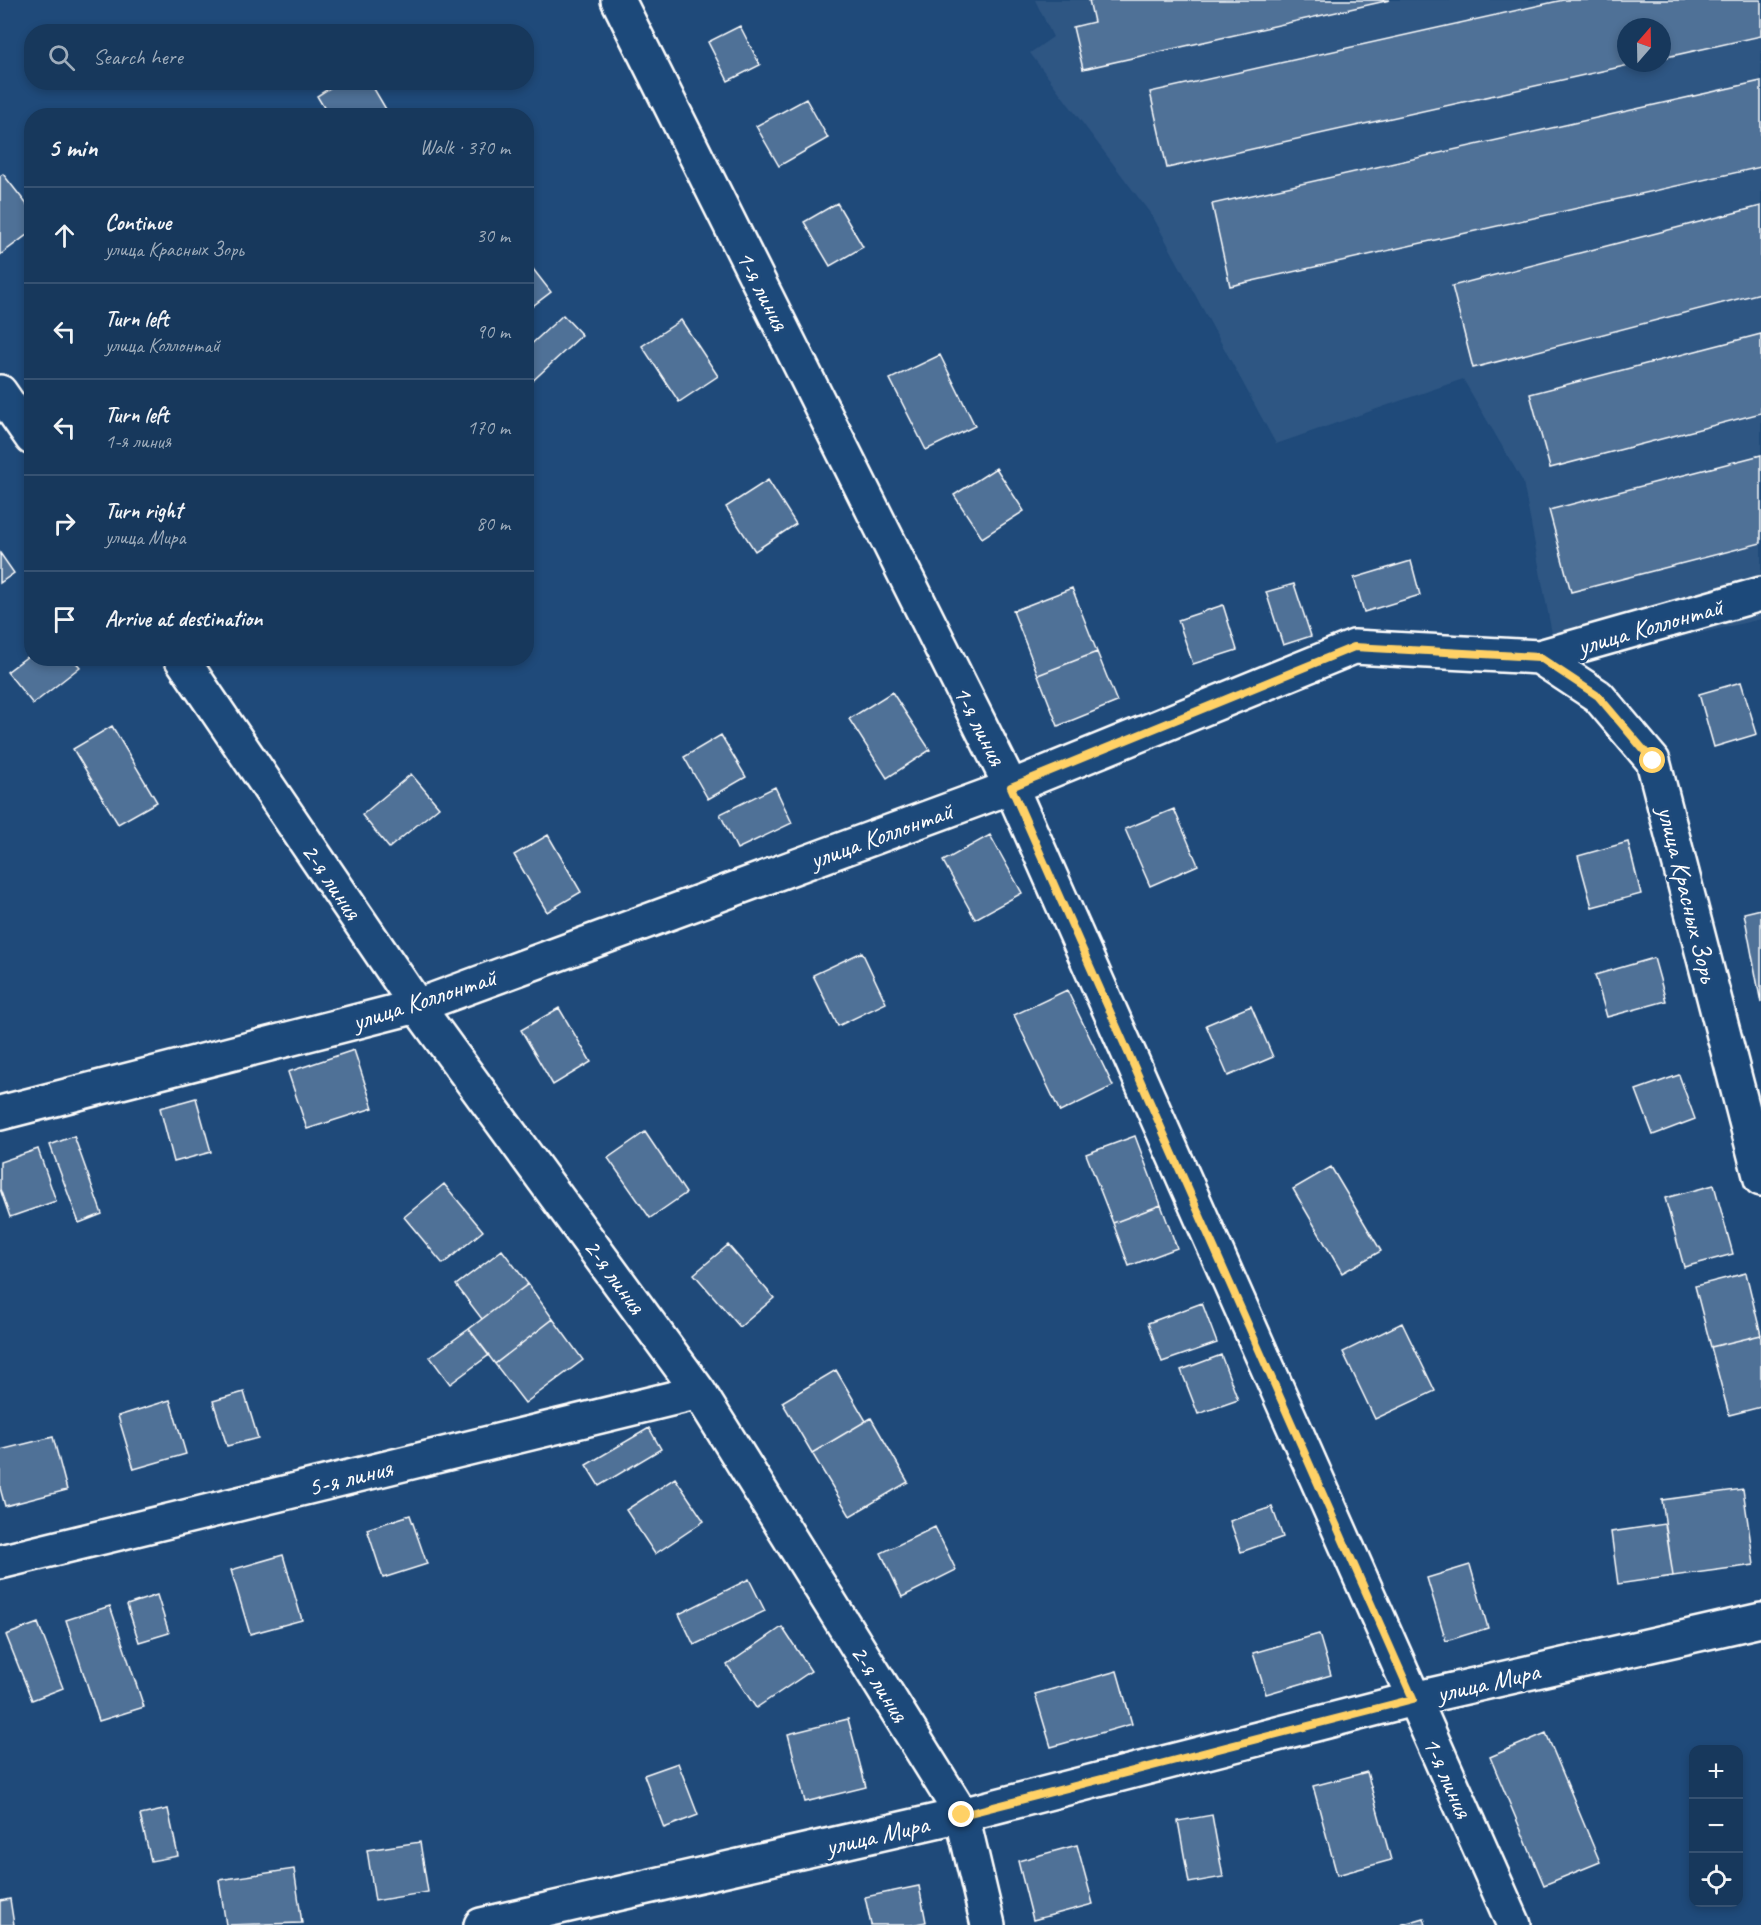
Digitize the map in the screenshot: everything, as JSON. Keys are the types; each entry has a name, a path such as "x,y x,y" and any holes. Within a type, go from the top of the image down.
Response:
{"street":[{"name":"1-я линия","path":"618,0 1011,787 1514,1925"},
{"path":"0,392 24,426"},
{"name":"улица Коллонтай","path":"0,1113 417,1006 1011,787 1354,647 1539,657 1761,594"},
{"name":"улица Красных Зорь","path":"1539,657 1598,696 1653,761 1761,1179"},
{"name":"2-я линия","path":"187,666 417,1006 699,1392 962,1815 988,1925"},
{"name":"5-я линия","path":"0,1562 699,1392"},
{"name":"улица Мира","path":"481,1925 962,1815 1413,1699 1761,1620"}],"shaded area":[{"path":"1035,0 1761,0 1761,619 1589,659 1553,639 1523,482 1463,379 1276,444 1153,217 1030,53 1053,37"}],"building":[{"path":"1089,0 1390,0 1083,69 1073,27 1094,22"},
{"path":"1563,0 1761,0 1761,36 1671,56 1671,18 1617,18 1617,68 1167,168 1150,92"},
{"path":"740,26 760,65 728,81 708,42"},
{"path":"1761,81 1761,167 1230,286 1212,204"},
{"path":"326,90 375,90 385,108 324,108 317,96"},
{"path":"806,99 828,138 779,166 756,126"},
{"path":"3,174 24,201 24,237 0,255 0,176"},
{"path":"837,203 863,247 830,266 804,222"},
{"path":"1761,206 1761,293 1473,368 1452,286"},
{"path":"534,270 551,292 534,305"},
{"path":"563,315 582,335 534,380 534,342"},
{"path":"681,320 718,376 679,402 642,346"},
{"path":"1761,334 1761,413 1550,468 1530,394"},
{"path":"940,355 975,426 926,450 890,379"},
{"path":"1761,455 1761,543 1571,592 1549,510"},
{"path":"996,468 1024,511 982,538 954,495"},
{"path":"768,480 796,524 755,551 726,507"},
{"path":"0,553 14,573 0,583"},
{"path":"1411,561 1420,595 1364,612 1354,578"},
{"path":"1294,584 1311,636 1283,645 1266,592"},
{"path":"1072,588 1097,652 1038,675 1013,611"},
{"path":"1223,605 1237,650 1193,664 1178,620"},
{"path":"1097,652 1117,702 1058,726 1038,675"},
{"path":"24,659 24,666 80,667 33,704 7,672"},
{"path":"1741,682 1757,734 1714,747 1699,694"},
{"path":"892,692 930,750 887,778 849,719"},
{"path":"112,726 157,802 118,824 73,749"},
{"path":"721,735 746,777 708,799 684,757"},
{"path":"411,774 439,807 389,848 362,815"},
{"path":"775,787 792,823 737,849 720,814"},
{"path":"1174,809 1198,865 1150,886 1125,829"},
{"path":"548,835 581,892 547,912 514,855"},
{"path":"990,835 1022,893 975,919 943,861"},
{"path":"1628,842 1641,894 1592,907 1578,856"},
{"path":"1761,909 1761,1003 1744,913"},
{"path":"862,952 886,1003 838,1026 813,975"},
{"path":"1654,958 1666,1001 1607,1017 1595,975"},
{"path":"1067,990 1113,1086 1060,1112 1014,1015"},
{"path":"1251,1006 1273,1057 1228,1076 1206,1025"},
{"path":"559,1008 591,1062 553,1085 521,1030"},
{"path":"354,1050 373,1108 307,1129 288,1072"},
{"path":"1679,1075 1695,1119 1653,1135 1636,1090"},
{"path":"196,1098 211,1152 174,1162 160,1108"},
{"path":"645,1132 686,1193 650,1218 608,1158"},
{"path":"74,1136 102,1214 79,1223 50,1145"},
{"path":"1135,1136 1161,1205 1113,1223 1086,1154"},
{"path":"38,1149 56,1201 10,1217 0,1189 0,1162"},
{"path":"1331,1167 1381,1251 1342,1273 1293,1189"},
{"path":"444,1184 483,1231 443,1264 404,1217"},
{"path":"1714,1185 1733,1254 1684,1267 1665,1198"},
{"path":"1161,1205 1177,1248 1129,1266 1113,1223"},
{"path":"728,1245 774,1298 740,1327 694,1274"},
{"path":"502,1250 528,1284 482,1319 456,1285"},
{"path":"1746,1273 1761,1335 1711,1347 1695,1286"},
{"path":"528,1284 553,1319 495,1364 469,1329"},
{"path":"1202,1303 1217,1343 1162,1362 1148,1323"},
{"path":"553,1319 583,1360 525,1403 495,1364"},
{"path":"1402,1323 1435,1391 1375,1419 1343,1352"},
{"path":"469,1329 489,1355 450,1384 430,1357"},
{"path":"1761,1335 1761,1407 1729,1415 1711,1347"},
{"path":"1221,1355 1238,1400 1198,1414 1181,1370"},
{"path":"836,1370 866,1421 812,1453 782,1402"},
{"path":"244,1392 258,1438 227,1446 213,1401"},
{"path":"170,1400 186,1454 134,1469 118,1416"},
{"path":"871,1418 908,1482 850,1516 812,1453"},
{"path":"649,1428 661,1449 599,1486 586,1465"},
{"path":"53,1437 67,1490 5,1506 0,1488 0,1450"},
{"path":"675,1478 704,1521 655,1554 626,1510"},
{"path":"1743,1489 1754,1565 1673,1576 1662,1500"},
{"path":"1272,1507 1283,1537 1241,1552 1230,1521"},
{"path":"410,1515 427,1564 383,1578 367,1529"},
{"path":"1665,1524 1673,1576 1618,1584 1611,1532"},
{"path":"935,1527 956,1570 902,1597 881,1553"},
{"path":"283,1555 302,1620 250,1634 231,1570"},
{"path":"1470,1565 1488,1628 1446,1641 1427,1578"},
{"path":"749,1579 765,1611 694,1645 679,1614"},
{"path":"157,1595 169,1633 139,1642 127,1605"},
{"path":"110,1606 144,1707 99,1721 66,1620"},
{"path":"38,1623 63,1688 32,1700 6,1635"},
{"path":"782,1627 811,1671 756,1708 727,1665"},
{"path":"1319,1634 1331,1675 1266,1694 1253,1653"},
{"path":"1117,1671 1132,1724 1051,1747 1035,1694"},
{"path":"848,1719 866,1787 805,1802 788,1734"},
{"path":"1546,1733 1600,1862 1544,1885 1490,1757"},
{"path":"678,1763 698,1815 664,1828 644,1775"},
{"path":"1367,1772 1391,1860 1337,1875 1313,1786"},
{"path":"168,1809 178,1856 151,1861 140,1815"},
{"path":"1212,1815 1223,1877 1189,1883 1178,1821"},
{"path":"420,1842 428,1892 375,1901 367,1850"},
{"path":"1077,1845 1093,1904 1033,1920 1018,1861"},
{"path":"294,1869 302,1923 226,1925 219,1880"},
{"path":"919,1886 926,1922 911,1925 871,1925 865,1897"},
{"path":"10,1899 14,1925 0,1925 0,1901"},
{"path":"1424,1918 1426,1925 1400,1925"}],"route":[{"path":"962,1815 1413,1699 1011,787 1354,647 1539,657 1598,696 1653,761"}]}
